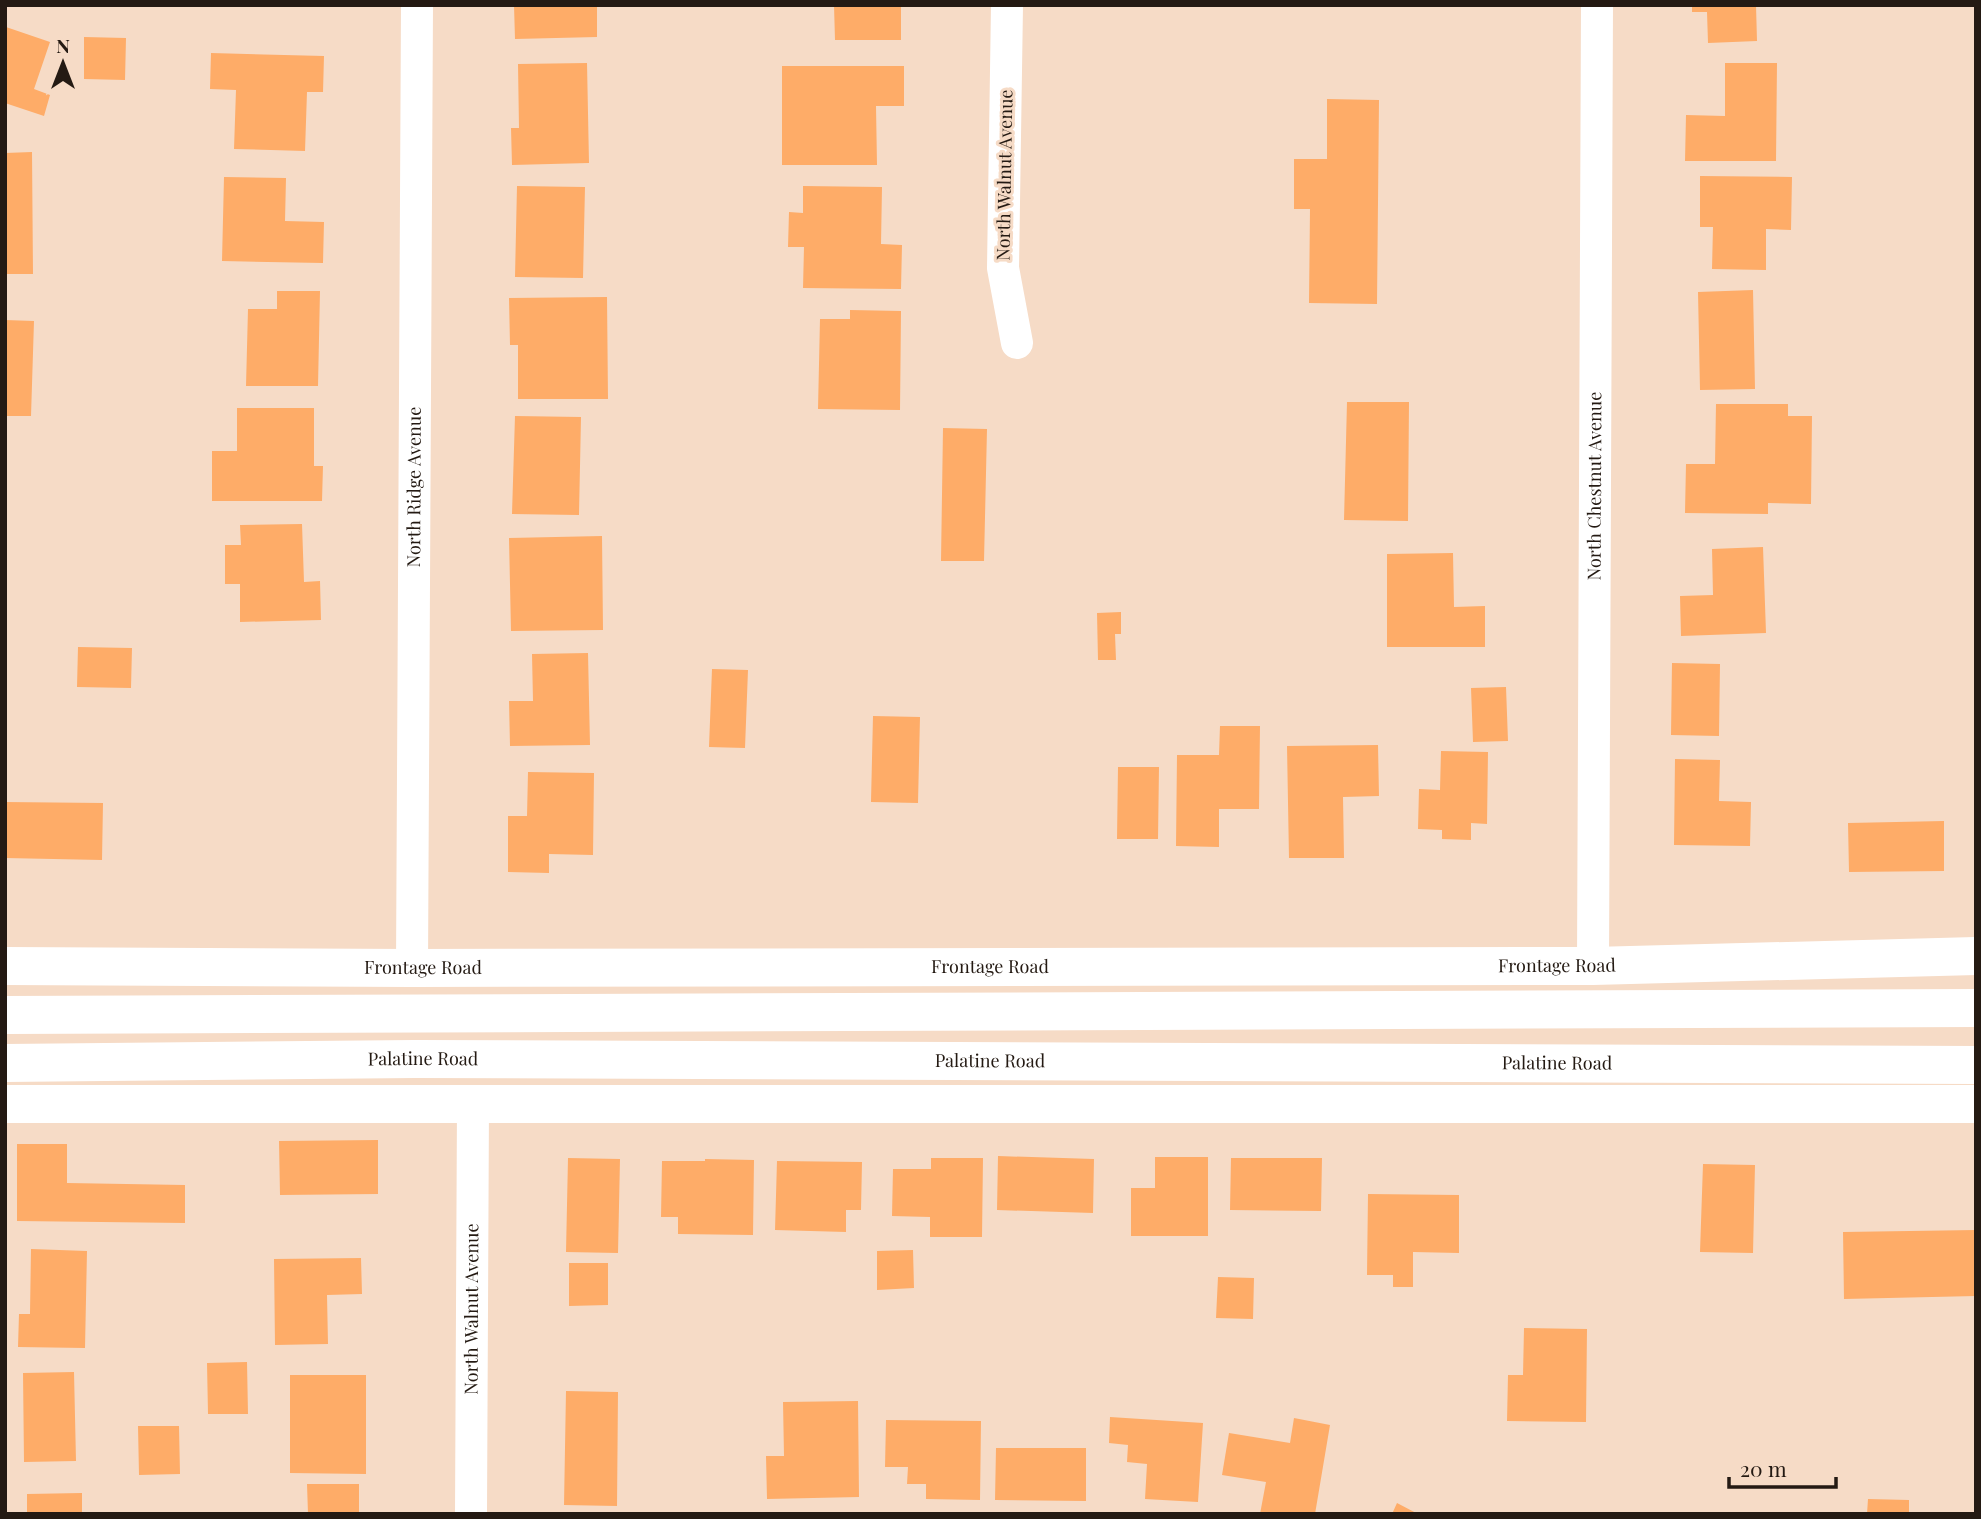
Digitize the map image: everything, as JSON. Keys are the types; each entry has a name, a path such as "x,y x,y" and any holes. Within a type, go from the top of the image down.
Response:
{"main road":[{"name":"Frontage Road","path":"5,966 1593,966 1976,957"},
{"path":"5,1015 1976,1009"},
{"name":"Palatine Road","path":"5,1063 429,1059 1976,1065"},
{"path":"5,1104 1976,1104"}],"street":[{"name":"North Ridge Avenue","path":"412,968 417,5"},
{"name":"North Walnut Avenue","path":"1006,5 1003,268 1017,344"},
{"name":"North Chestnut Avenue","path":"1593,966 1597,5"},
{"name":"North Walnut Avenue","path":"471,1514 472,1103"}],"building":[{"path":"514,5 597,5 597,37 515,39"},
{"path":"834,5 901,5 901,40 835,40"},
{"path":"1692,5 1756,5 1757,41 1708,43 1707,12 1692,12"},
{"path":"6,27 50,42 34,89 50,95 44,116 5,103"},
{"path":"84,37 126,38 125,80 84,79"},
{"path":"211,53 324,56 323,92 307,92 305,151 234,149 236,90 210,89"},
{"path":"587,63 589,163 512,165 511,128 519,128 518,64"},
{"path":"1725,63 1777,63 1776,161 1685,161 1686,115 1725,116"},
{"path":"782,66 904,66 904,106 876,106 877,165 782,165"},
{"path":"1327,99 1379,100 1377,304 1309,303 1310,209 1294,209 1294,159 1327,159"},
{"path":"32,152 33,274 5,274 5,153"},
{"path":"1700,176 1792,177 1791,230 1766,229 1766,270 1712,269 1713,227 1700,227"},
{"path":"224,177 286,178 285,221 324,222 323,263 222,261"},
{"path":"517,186 585,187 583,278 515,277"},
{"path":"803,186 882,187 881,244 902,245 901,289 803,288 804,247 788,247 789,212 803,213"},
{"path":"1753,290 1755,389 1700,390 1698,292"},
{"path":"277,291 320,291 318,386 246,386 248,309 277,309"},
{"path":"607,297 608,399 518,399 518,345 510,345 509,298"},
{"path":"850,310 901,311 900,410 818,409 820,319 850,319"},
{"path":"5,320 34,321 31,416 5,416"},
{"path":"1347,402 1409,402 1408,521 1344,520"},
{"path":"1716,404 1788,404 1788,416 1812,416 1811,504 1768,503 1768,514 1685,513 1686,464 1715,464"},
{"path":"237,408 314,408 314,466 323,466 322,501 212,501 212,451 237,451"},
{"path":"515,416 581,417 579,515 512,514"},
{"path":"943,428 987,429 984,561 941,561"},
{"path":"302,524 304,582 320,581 321,620 240,622 240,584 225,584 225,545 241,545 240,525"},
{"path":"602,536 603,630 511,631 509,538"},
{"path":"1763,547 1766,633 1681,636 1680,596 1713,595 1712,549"},
{"path":"1453,553 1454,607 1485,606 1485,647 1387,647 1387,554"},
{"path":"1121,612 1121,634 1115,634 1116,660 1098,660 1097,613"},
{"path":"78,647 132,648 131,688 77,687"},
{"path":"588,653 590,745 510,746 509,701 533,701 532,654"},
{"path":"1672,663 1720,664 1719,736 1671,735"},
{"path":"712,669 748,670 745,748 709,747"},
{"path":"1506,687 1508,741 1473,742 1471,688"},
{"path":"873,716 920,717 918,803 871,802"},
{"path":"1220,726 1260,726 1259,809 1219,809 1219,847 1176,846 1177,755 1219,755"},
{"path":"1378,745 1379,796 1343,797 1344,858 1289,858 1287,746"},
{"path":"1441,751 1488,752 1487,824 1471,823 1471,840 1442,839 1442,830 1418,829 1419,789 1440,790"},
{"path":"1675,759 1720,760 1719,801 1751,802 1750,846 1674,845"},
{"path":"1118,767 1159,767 1158,839 1117,839"},
{"path":"528,772 594,773 593,855 549,854 549,873 508,872 508,816 527,816"},
{"path":"5,802 103,803 102,860 5,858"},
{"path":"1944,821 1944,871 1849,872 1848,823"},
{"path":"378,1140 378,1194 280,1195 279,1141"},
{"path":"17,1144 67,1144 67,1183 185,1185 185,1223 17,1221"},
{"path":"998,1156 1094,1159 1093,1213 997,1210"},
{"path":"1155,1157 1208,1157 1208,1236 1131,1236 1131,1188 1155,1188"},
{"path":"568,1158 620,1159 618,1253 566,1252"},
{"path":"931,1158 983,1158 982,1237 930,1237 930,1217 892,1216 893,1169 931,1169"},
{"path":"1231,1158 1322,1158 1321,1211 1230,1210"},
{"path":"754,1160 753,1235 678,1234 678,1217 661,1217 662,1161"},
{"path":"777,1161 862,1162 861,1210 846,1210 846,1232 775,1230"},
{"path":"1703,1164 1755,1165 1753,1253 1700,1252"},
{"path":"1368,1194 1459,1195 1459,1253 1413,1252 1413,1287 1393,1287 1393,1275 1367,1275"},
{"path":"1976,1230 1976,1296 1844,1299 1843,1232"},
{"path":"31,1249 87,1251 85,1348 18,1347 19,1314 30,1314"},
{"path":"913,1250 914,1288 877,1290 877,1251"},
{"path":"361,1258 362,1294 327,1295 328,1344 275,1345 274,1259"},
{"path":"569,1263 608,1263 608,1305 569,1306"},
{"path":"1218,1277 1254,1278 1253,1319 1216,1318"},
{"path":"1524,1328 1587,1329 1586,1422 1507,1421 1508,1375 1523,1375"},
{"path":"247,1362 248,1414 208,1414 207,1363"},
{"path":"74,1372 76,1461 24,1462 23,1373"},
{"path":"290,1375 366,1375 366,1474 290,1473"},
{"path":"566,1391 618,1392 617,1506 564,1505"},
{"path":"858,1401 859,1497 767,1499 766,1456 784,1456 783,1402"},
{"path":"1110,1417 1203,1423 1198,1502 1145,1499 1147,1464 1127,1462 1128,1445 1109,1443"},
{"path":"1294,1418 1330,1425 1315,1514 1260,1514 1266,1482 1222,1475 1229,1433 1290,1443"},
{"path":"886,1420 981,1421 980,1500 926,1499 926,1484 907,1484 908,1467 885,1467"},
{"path":"138,1426 179,1426 180,1474 139,1475"},
{"path":"996,1448 1086,1448 1086,1501 995,1500"},
{"path":"307,1484 359,1484 359,1514 308,1514"},
{"path":"82,1493 82,1514 27,1514 27,1494"},
{"path":"1868,1499 1909,1500 1909,1514 1867,1514"},
{"path":"1397,1503 1418,1514 1392,1514"}]}
